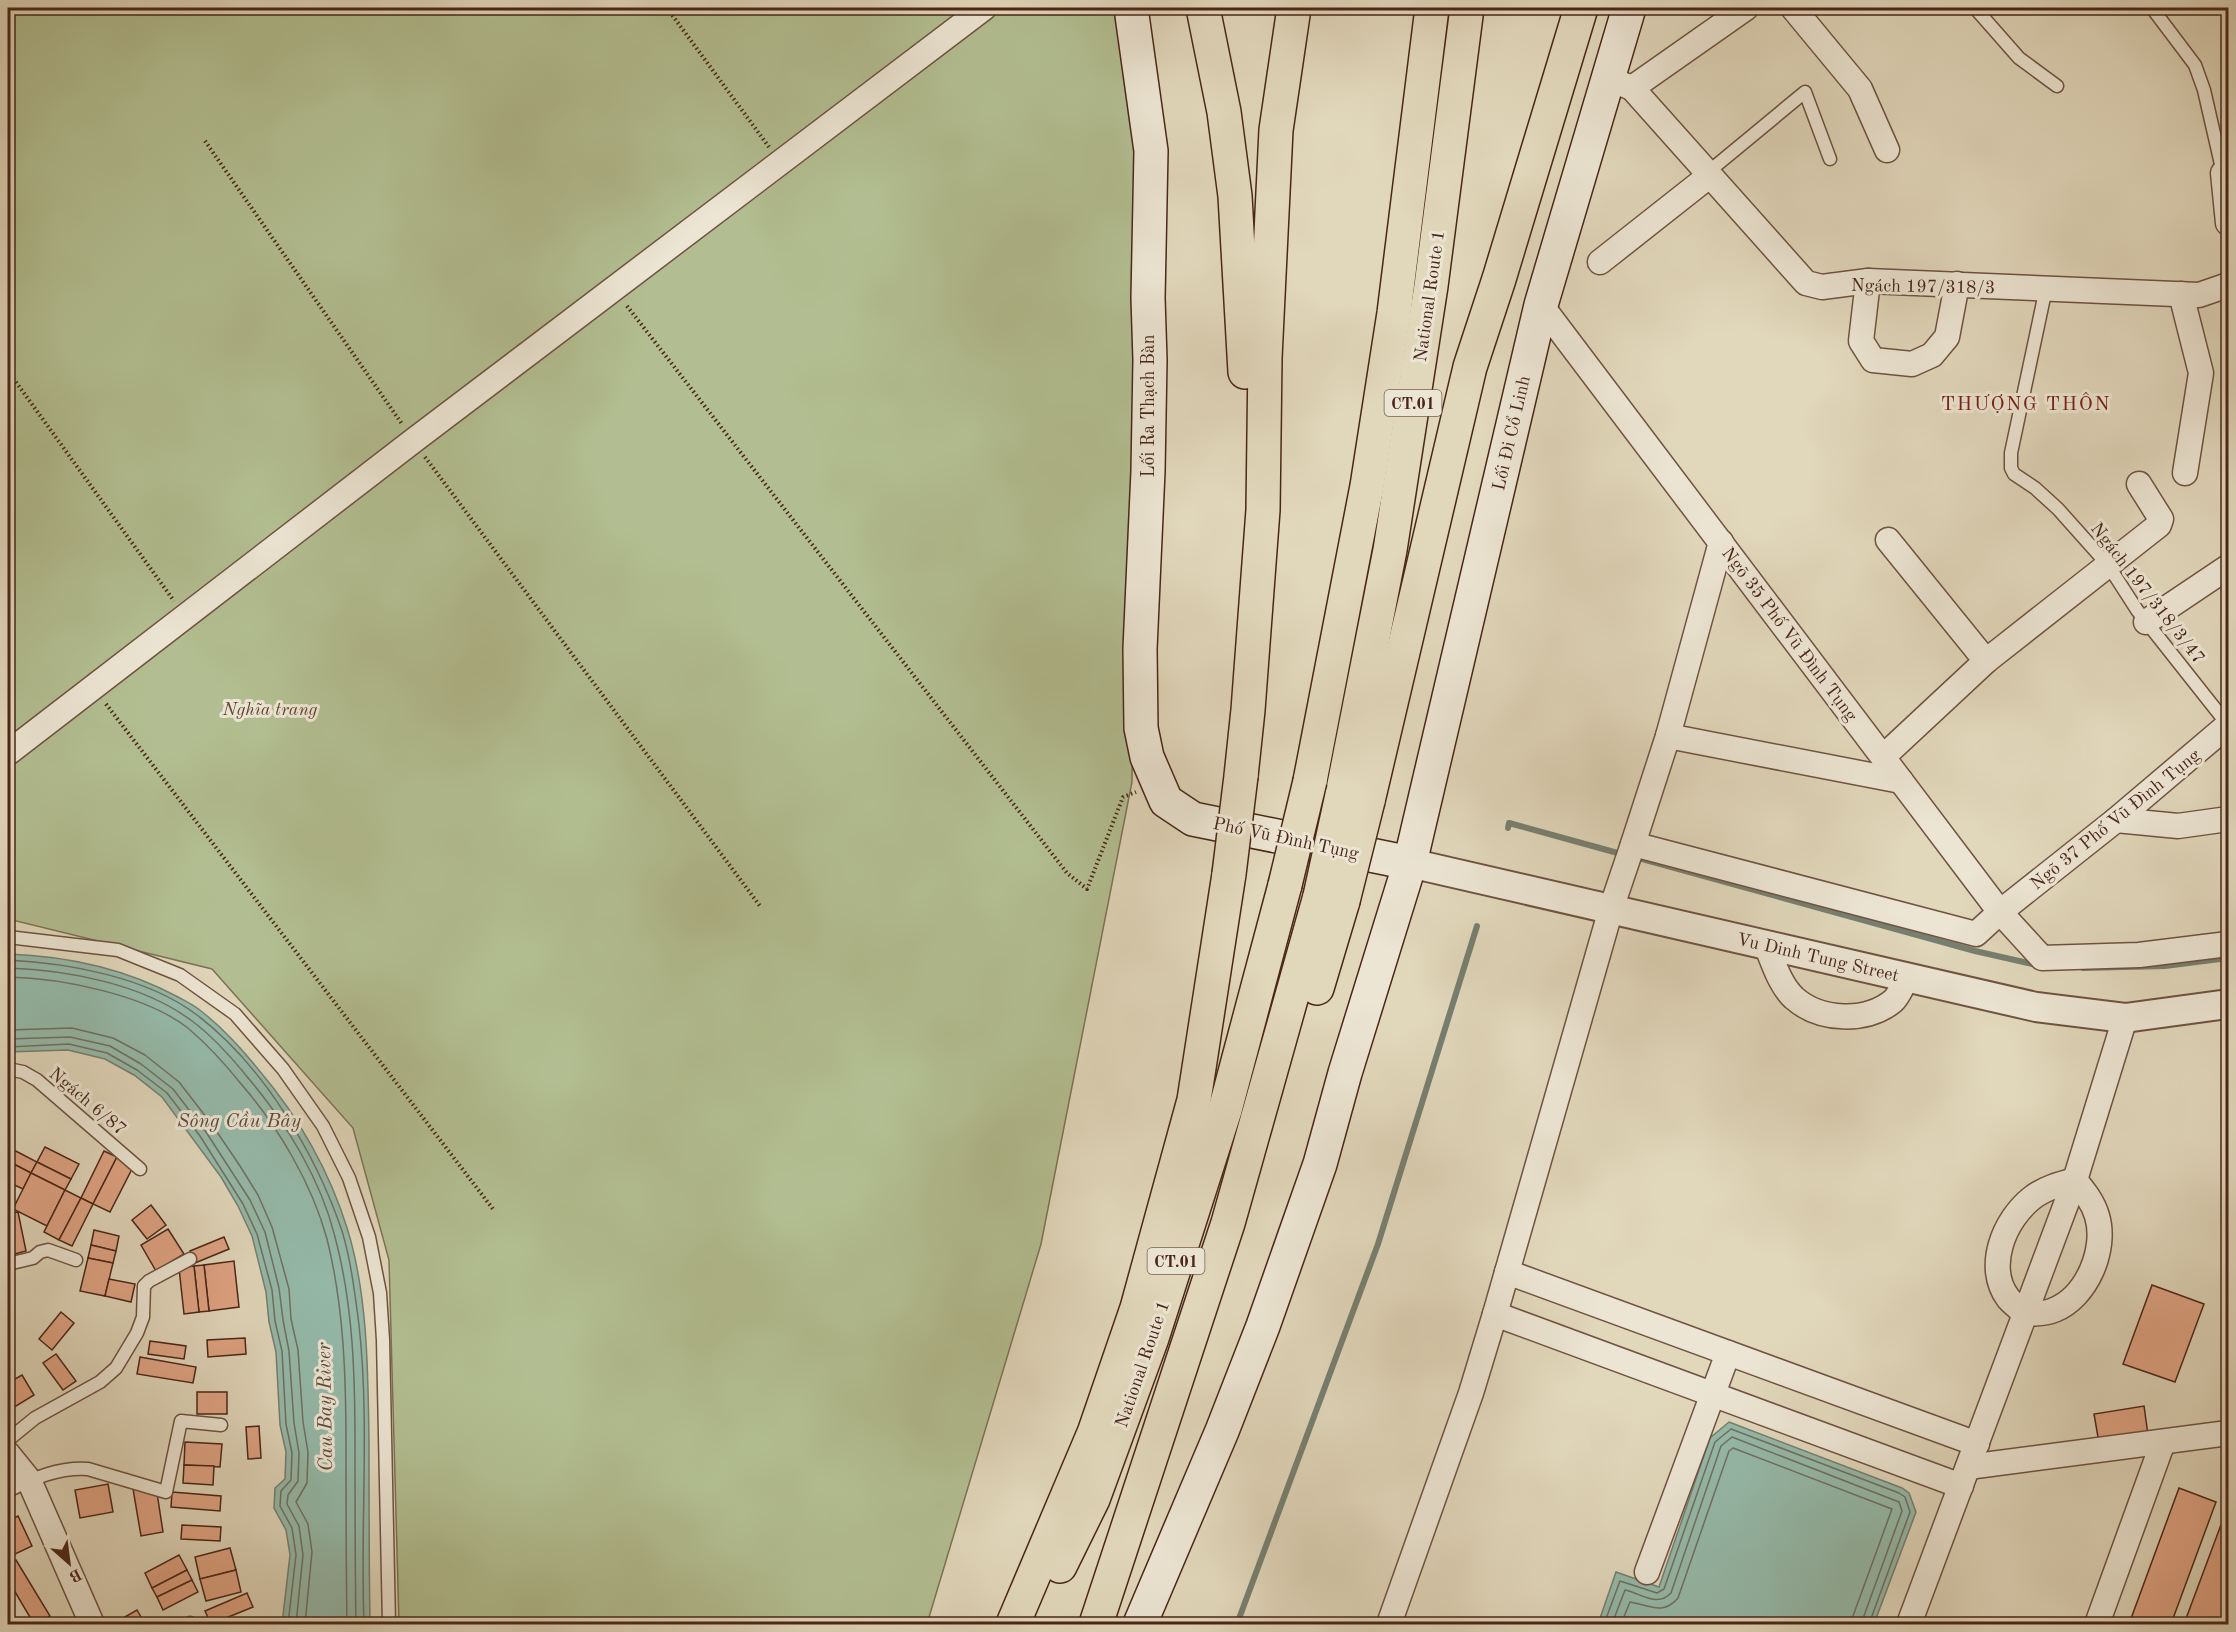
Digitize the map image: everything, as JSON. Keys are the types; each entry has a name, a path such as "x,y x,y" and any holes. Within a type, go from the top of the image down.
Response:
{"highway":[{"path":"1203,8 1224,112 1235,196 1250,479 1248,710"},
{"path":"1012,1624 1094,1433 1137,1308 1194,1100 1229,874 1248,710 1263,510 1270,220 1276,130 1294,8"},
{"name":"National Route 1","path":"1032,1624 1093,1499 1152,1338 1225,1110 1285,885 1310,781 1367,486 1387,359 1432,8"},
{"name":"National Route 1","path":"1096,1624 1332,898 1355,798 1431,286 1467,8"},
{"path":"1499,279 1559,8"},
{"path":"1355,798 1470,367 1581,8"}],"main road":[{"name":"Lối Ra Thạch Bàn","path":"1131,8 1151,151 1148,298 1150,360 1140,660 1141,728 1147,757 1162,792"},
{"name":"Lối Đi Cổ Linh","path":"1140,1624 1222,1431 1320,1164 1345,1073 1410,863 1541,305 1620,83 1629,8"},
{"name":"Phố Vũ Đình Tụng","path":"1162,792 1193,819 1410,863"}],"street":[{"path":"8,753 984,8"},
{"path":"1620,83 1746,8"},
{"path":"1793,8 1860,89 1887,150"},
{"name":"Ngách 197/318/3","path":"1620,83 1708,174 1806,283 1822,287 1868,281 2199,295 2229,285"},
{"path":"2226,172 2229,222"},
{"path":"1600,262 1708,174"},
{"path":"1868,281 1861,341 1873,360 1912,364 1932,355 1947,337 1957,284"},
{"path":"2181,294 2201,373 2185,472"},
{"name":"Ngõ 35 Phố Vũ Đình Tụng","path":"1541,305 2000,912 2042,958 2139,955 2229,944"},
{"path":"1883,757 1986,661 2156,528 2162,519 2139,483"},
{"path":"1888,540 1986,661"},
{"path":"1389,1624 1471,1393 1614,901 1668,736 1720,542"},
{"path":"2146,622 2229,567"},
{"name":"Ngõ 37 Phố Vũ Đình Tụng","path":"1633,844 1976,934 2229,725"},
{"path":"1668,736 1901,781"},
{"path":"2116,820 2178,826 2229,819"},
{"name":"Vu Dinh Tung Street","path":"1410,863 1614,901 1766,945 2036,1006 2125,1018 2229,1004"},
{"path":"1766,945 1778,974 1793,997 1809,1009 1832,1016 1851,1016 1871,1012 1894,1000 1907,977"},
{"path":"1909,1624 2075,1180 2125,1018"},
{"path":"2075,1180 2089,1197 2097,1215 2100,1235 2095,1258 2085,1283 2073,1299 2052,1311 2026,1314 2009,1299 2000,1282 1997,1261 2004,1237 2016,1215 2032,1198 2053,1186 2075,1180"},
{"path":"1507,1272 1977,1444"},
{"path":"1495,1314 1713,1394 1964,1477 2163,1442 2229,1433"},
{"path":"1647,1572 1728,1353"},
{"path":"2097,1624 2163,1442"},
{"path":"8,1454 18,1485 86,1622"}],"lane":[{"path":"1975,8 2019,58 2057,86"},
{"path":"2152,8 2195,65 2226,172"},
{"path":"1708,174 1805,92 1830,159"},
{"name":"Ngách 197/318/3/47","path":"2046,288 2011,453 2011,468 2014,474 2035,488 2058,509 2108,565 2146,622 2229,725"},
{"path":"8,938 118,950 180,975 235,1014 283,1069 323,1126 349,1178 369,1237 380,1293 389,1624"},
{"name":"Ngách 6/87","path":"8,1069 23,1072 37,1080 140,1169"},
{"path":"8,1264 33,1258 40,1252 48,1250 76,1260"},
{"path":"8,1440 35,1418 100,1382 116,1368 137,1333 143,1317 144,1286 149,1281 190,1260"},
{"path":"18,1485 63,1470 82,1468 166,1492 182,1421 221,1425"}],"path":[{"path":"667,8 780,162"},
{"path":"205,141 414,441 760,906"},
{"path":"613,289 1067,873 1087,889 1123,797 1162,792"},
{"path":"8,371 185,616"},
{"path":"93,687 493,1209"}],"green space":[{"name":"Nghĩa trang","path":"8,8 1126,8 1136,147 1132,782 1041,1244 927,1624 399,1624 389,1260 353,1128 212,969 8,919"}],"water":[{"name":"Sông Cầu Bây","path":"8,954 74,961 117,972 158,987 195,1007 224,1031 273,1087 299,1125 322,1166 341,1209 355,1256 366,1336 370,1624 282,1624 290,1555 286,1530 274,1508 275,1488 285,1479 286,1452 280,1425 276,1352 269,1322 266,1292 252,1236 238,1206 221,1177 162,1097 134,1075 105,1059 68,1050 8,1052"},
{"path":"1729,1422 1902,1488 1909,1493 1916,1512 1874,1624 1598,1624 1616,1572 1659,1587 1710,1438"}],"building":[{"path":"8,1147 37,1162 31,1173 8,1161"},
{"path":"45,1147 79,1164 71,1179 37,1162"},
{"path":"104,1151 117,1157 93,1204 81,1198"},
{"path":"117,1157 134,1165 110,1212 93,1204"},
{"path":"8,1161 31,1173 23,1189 8,1182"},
{"path":"37,1162 71,1179 65,1190 31,1173"},
{"path":"31,1173 65,1190 47,1226 13,1209"},
{"path":"65,1190 81,1198 59,1240 44,1232"},
{"path":"81,1198 93,1204 72,1246 59,1240"},
{"path":"151,1205 166,1225 147,1239 132,1220"},
{"path":"18,1212 26,1251 11,1255 8,1239 8,1214"},
{"path":"168,1229 184,1254 156,1271 141,1245"},
{"path":"94,1230 119,1236 116,1251 91,1245"},
{"path":"224,1237 229,1249 195,1263 190,1251"},
{"path":"91,1245 116,1251 113,1263 88,1258"},
{"path":"88,1258 113,1263 105,1296 80,1291"},
{"path":"234,1261 239,1307 209,1311 204,1265"},
{"path":"204,1265 209,1311 199,1312 194,1266"},
{"path":"194,1266 199,1312 184,1314 179,1268"},
{"path":"109,1279 135,1284 131,1302 105,1296"},
{"path":"2152,1285 2204,1304 2175,1382 2123,1364"},
{"path":"61,1312 74,1323 52,1350 39,1339"},
{"path":"245,1338 246,1354 208,1357 207,1340"},
{"path":"150,1341 186,1346 184,1359 148,1354"},
{"path":"56,1354 76,1381 63,1390 43,1363"},
{"path":"140,1357 196,1367 193,1383 137,1374"},
{"path":"22,1375 34,1395 8,1411 8,1383"},
{"path":"197,1392 227,1392 227,1414 197,1414"},
{"path":"2144,1406 2148,1435 2099,1443 2094,1414"},
{"path":"259,1426 261,1458 248,1459 246,1427"},
{"path":"185,1442 222,1444 220,1467 184,1465"},
{"path":"184,1465 214,1466 213,1485 183,1483"},
{"path":"108,1484 113,1512 80,1518 75,1490"},
{"path":"2179,1488 2216,1502 2171,1624 2129,1624"},
{"path":"133,1489 157,1493 163,1532 141,1536"},
{"path":"172,1492 221,1496 220,1511 171,1507"},
{"path":"2228,1506 2227,1624 2184,1624"},
{"path":"18,1516 32,1546 11,1556 8,1548 8,1521"},
{"path":"182,1525 221,1527 220,1541 181,1539"},
{"path":"230,1548 236,1570 200,1579 195,1557"},
{"path":"179,1555 187,1570 152,1588 145,1573"},
{"path":"16,1560 50,1616 37,1624 34,1624 8,1580 8,1566"},
{"path":"187,1570 192,1580 157,1597 152,1588"},
{"path":"236,1570 241,1592 206,1601 200,1579"},
{"path":"192,1580 198,1592 163,1610 157,1597"},
{"path":"247,1593 253,1607 211,1624 205,1611"},
{"path":"137,1610 145,1624 127,1624 123,1618"}],"waterway":[{"path":"1508,828 1509,823 1625,855"},
{"path":"1635,857 1975,951 2037,965"},
{"path":"1237,1624 1378,1244 1477,926"},
{"path":"2083,968 2165,966 2228,958"}],"district":[{"name":"THƯỢNG THÔN","path":"2026,403"}],"water label":[{"name":"Cau Bay River","path":"324,1407"}]}
